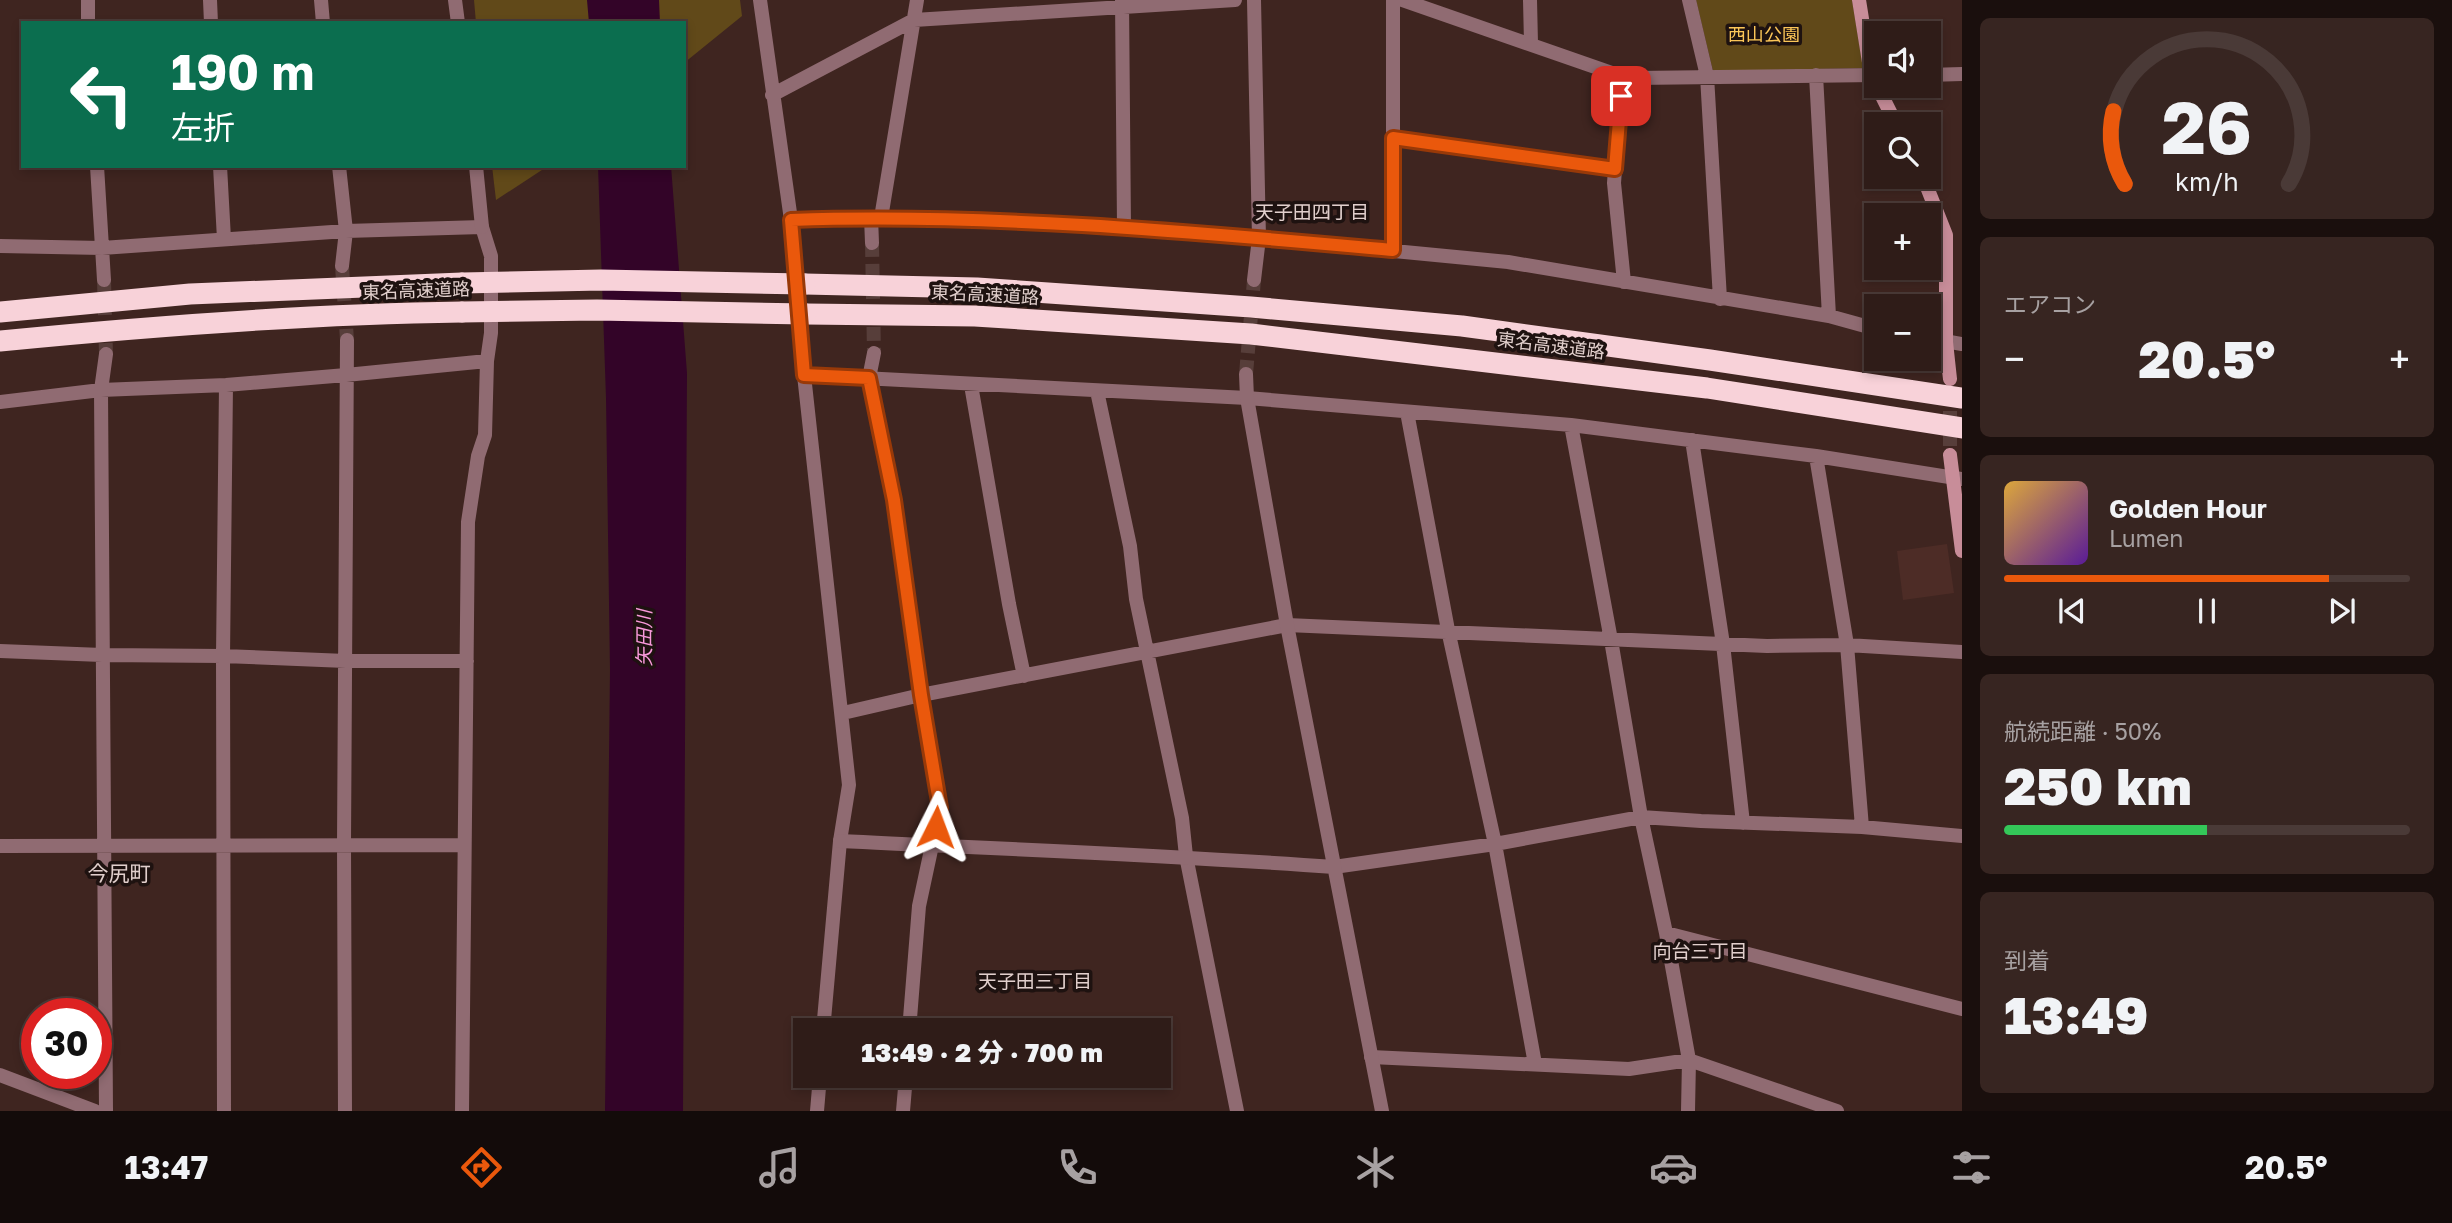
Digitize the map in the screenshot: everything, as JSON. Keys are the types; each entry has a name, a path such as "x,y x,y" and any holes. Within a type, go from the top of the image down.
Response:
{"highway":[{"name":"東名高速道路","path":"0,312 190,295 462,283 601,280 977,288 1251,307 1462,326 1962,398"},
{"name":"東名高速道路","path":"0,341 189,324 403,313 597,310 975,316 1251,334 1694,387 1962,428"}],"main road":[{"path":"1859,0 1864,25"},
{"path":"1928,189 1946,235 1946,342 1950,379"},
{"path":"1950,455 1957,478 1962,551"}],"street":[{"path":"88,0 88,21"},
{"path":"210,0 211,21"},
{"path":"321,0 323,21"},
{"path":"456,0 458,21"},
{"path":"760,0 791,220 804,375 849,785 840,841 824,1018"},
{"path":"872,243 917,0"},
{"path":"772,95 914,20 1122,3 1235,0"},
{"path":"1254,0 1259,238 1254,279"},
{"path":"1393,0 1393,250"},
{"path":"1402,0 1636,78 1816,75 1864,79"},
{"path":"1530,0 1531,43"},
{"path":"1689,0 1707,76 1720,299"},
{"path":"1122,3 1124,227"},
{"path":"1941,75 1962,74"},
{"path":"1622,75 1614,183 1624,282"},
{"path":"1816,75 1829,316"},
{"path":"1393,138 1615,169"},
{"path":"97,168 104,280"},
{"path":"220,168 224,239"},
{"path":"338,168 346,231 342,266"},
{"path":"462,1111 468,522 478,456 485,435 486,360 491,332 491,256 482,227 475,168"},
{"path":"791,220 876,218 1124,227 1393,250 1508,262 1829,316 1864,326"},
{"path":"0,246 102,248 346,231 482,227"},
{"path":"345,1111 347,341"},
{"path":"1941,341 1962,344"},
{"path":"874,353 869,378 894,500 921,695 940,808 919,906 910,1018"},
{"path":"106,354 101,390 106,1111"},
{"path":"0,402 101,390 226,385 486,360"},
{"path":"1246,374 1247,398 1287,625 1382,1111"},
{"path":"804,375 1247,398 1571,425 1816,456 1957,478"},
{"path":"225,1111 223,656 226,385"},
{"path":"971,385 1024,676"},
{"path":"1097,391 1130,546 1136,599 1180,805 1186,856 1237,1111"},
{"path":"1407,412 1448,630 1496,844 1535,1064"},
{"path":"1571,425 1641,817 1689,1060 1688,1111"},
{"path":"1692,440 1723,644 1743,823"},
{"path":"1816,456 1847,645 1862,827"},
{"path":"843,713 921,695 1287,625 1448,630 1611,640 1847,645 1962,652"},
{"path":"0,651 346,662 467,662"},
{"path":"840,841 1186,856 1334,867 1496,844 1641,817 1862,827 1962,836"},
{"path":"0,846 464,845"},
{"path":"1666,933 1962,1009"},
{"path":"1371,1057 1629,1069 1689,1060 1837,1111"},
{"path":"0,1075 95,1111"},
{"path":"817,1111 819,1088"},
{"path":"903,1111 905,1088"}],"shaded area":[{"path":"1947,544 1954,593 1903,600 1897,551"}],"green space":[{"path":"474,0 740,0 742,16 686,61 686,21 476,21"},
{"name":"西山公園","path":"1696,0 1852,0 1863,68 1713,71"},
{"path":"492,168 545,168 496,200"}],"water":[{"path":"587,0 659,0 660,21 589,21"},
{"name":"矢田川","path":"598,168 671,168 687,373 683,1111 605,1111 610,670 606,398"}],"tunnel":[{"path":"872,243 874,353"},
{"path":"342,266 347,340"},
{"path":"104,280 106,354"},
{"path":"1246,374 1254,280"},
{"path":"1950,390 1950,455"}],"district":[{"name":"天子田四丁目","path":"1312,212"},
{"name":"今尻町","path":"119,874"},
{"name":"向台三丁目","path":"1700,951"},
{"name":"天子田三丁目","path":"1035,981"}],"route":[{"path":"936,827 940,808 921,695 894,500 869,378 804,375 791,220 871,217 1124,227 1393,250 1393,138 1615,169 1621,96"}]}
